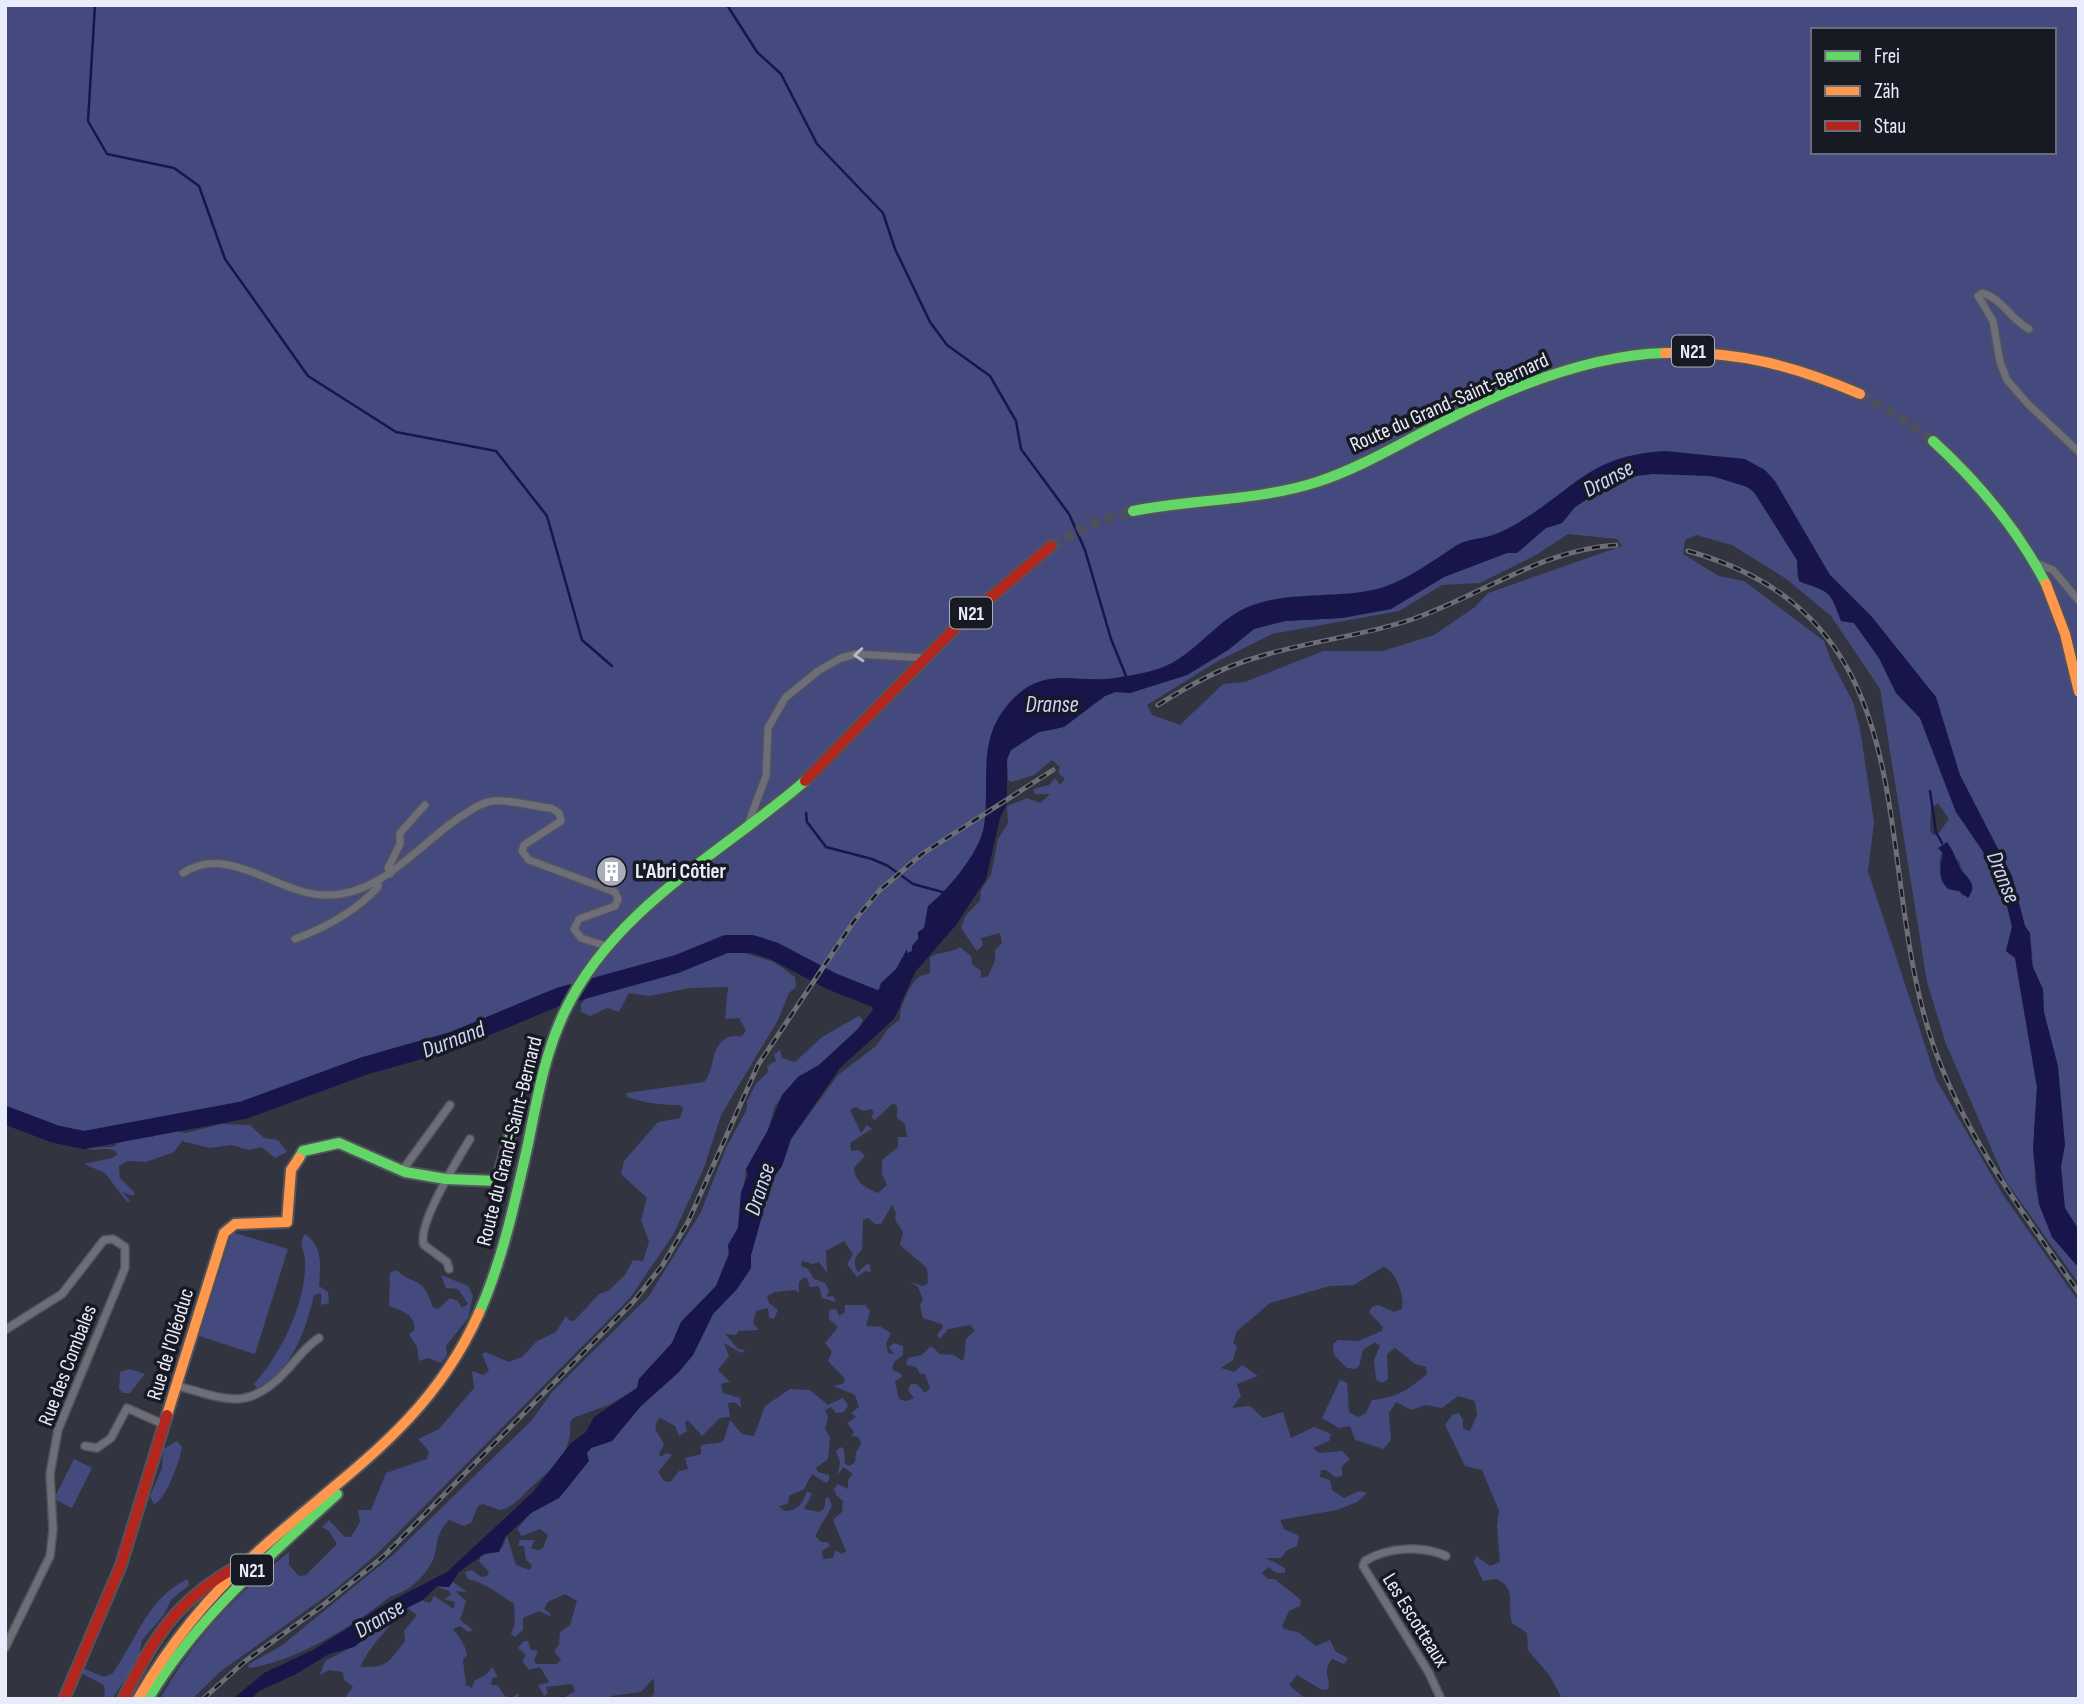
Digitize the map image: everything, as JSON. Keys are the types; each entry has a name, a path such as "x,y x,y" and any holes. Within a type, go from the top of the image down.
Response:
{"main road":[{"name":"Route du Grand-Saint-Bernard","path":"1133,511 1300,486 1348,469 1524,385 1607,359 1651,352 1736,354 1777,361 1860,394"},
{"path":"1933,441 2001,508 2036,563 2065,634 2079,692"},
{"name":"Route du Grand-Saint-Bernard","path":"148,1699 172,1660 205,1618 373,1457 436,1389 463,1347 482,1307 507,1236 545,1066 564,1012 606,946 657,898 796,789 996,588 1051,546"},
{"path":"404,1171 446,1179 497,1181 511,1132"},
{"name":"Rue de l'Oléoduc","path":"64,1699 121,1565 225,1233 235,1224 287,1222 291,1170 303,1151 344,1144 404,1171"},
{"name":"Route du Grand-Saint-Bernard","path":"138,1699 176,1639 216,1593 373,1457"},
{"path":"124,1699 162,1626 178,1606 194,1593 248,1563"},
{"path":"194,1593 216,1593"}],"street":[{"path":"2029,329 2012,318 1989,295 1978,296 1993,321 1999,359 2007,380 2028,404 2079,452"},
{"path":"2036,563 2053,570 2079,601"},
{"path":"744,832 763,791 768,728 785,698 818,671 841,657 856,653 927,658"},
{"path":"2064,653 2079,662"},
{"path":"183,873 200,864 220,862 326,895 349,891 390,874 431,837 480,805 496,801 557,810 561,816 560,823 524,845 522,851 529,860 615,892 615,906 579,919 574,929 581,938 606,946"},
{"path":"390,874 387,868 400,844 400,833 425,804"},
{"path":"295,939 331,926 371,894 378,887 378,880"},
{"path":"404,1171 450,1105"},
{"path":"449,1269 447,1262 427,1248 422,1240 446,1179 470,1139"},
{"name":"Rue des Combales","path":"5,1330 62,1294 104,1240 113,1239 125,1247 125,1268 58,1430 50,1474 53,1530 50,1556 5,1648"},
{"path":"178,1386 226,1400 247,1399 272,1386 310,1344 319,1338"},
{"path":"85,1446 97,1448 111,1438 127,1408 165,1425"},
{"name":"Les Escotteaux","path":"1441,1699 1429,1673 1363,1566 1365,1560 1376,1555 1419,1548 1446,1556"}],"shaded area":[{"path":"5,5 2079,5 2079,1251 2068,1239 2049,1153 2031,943 1950,776 1924,703 1755,475 1662,467 1585,484 1522,540 1387,592 1258,608 1171,668 1020,714 980,858 892,996 863,1000 772,948 722,943 637,980 590,984 503,1015 473,1034 395,1063 368,1064 239,1119 170,1124 138,1136 152,1137 168,1129 186,1133 221,1124 250,1125 264,1138 278,1140 287,1152 275,1158 261,1147 249,1150 231,1145 210,1148 182,1141 174,1152 146,1162 128,1161 119,1166 120,1178 135,1193 133,1196 122,1192 130,1201 127,1202 105,1173 84,1164 112,1158 118,1154 107,1149 86,1148 112,1147 121,1142 116,1144 5,1118"},
{"path":"1628,476 1706,476 1734,481 1754,492 1797,560 1797,577 1802,583 1823,588 1834,601 1841,621 1854,623 1879,658 1896,693 1920,718 1956,812 1982,850 2004,893 2012,927 2006,951 2015,958 2037,1087 2035,1184 2039,1204 2052,1237 2079,1268 2079,1284 2005,1180 1946,1044 1927,982 1880,689 1831,616 1785,578 1732,545 1696,535 1685,540 1683,554 1719,576 1744,581 1824,641 1853,702 1860,729 1874,822 1868,871 1936,1079 2003,1195 2079,1302 2079,1699 1562,1699 1550,1676 1528,1650 1527,1633 1512,1623 1507,1587 1496,1579 1483,1581 1474,1562 1476,1556 1490,1566 1500,1562 1497,1526 1499,1511 1482,1470 1465,1466 1445,1425 1452,1415 1459,1413 1463,1420 1463,1429 1470,1431 1477,1415 1475,1401 1458,1396 1442,1408 1426,1405 1411,1410 1396,1402 1389,1413 1391,1440 1383,1449 1355,1440 1350,1426 1339,1428 1322,1418 1340,1380 1347,1383 1349,1412 1358,1417 1366,1413 1372,1400 1401,1392 1427,1374 1426,1367 1415,1364 1395,1348 1387,1354 1388,1379 1382,1383 1376,1380 1374,1360 1380,1346 1375,1342 1363,1350 1359,1366 1355,1369 1347,1368 1334,1355 1333,1344 1338,1340 1358,1341 1382,1331 1383,1327 1369,1312 1372,1307 1378,1305 1394,1312 1402,1309 1398,1285 1392,1273 1383,1267 1354,1285 1330,1286 1270,1303 1237,1331 1233,1343 1237,1347 1233,1360 1221,1368 1234,1372 1242,1365 1258,1376 1237,1384 1241,1396 1232,1408 1250,1406 1263,1418 1283,1412 1291,1438 1314,1427 1331,1434 1329,1441 1313,1448 1319,1453 1342,1451 1350,1459 1342,1466 1342,1476 1335,1477 1326,1470 1321,1470 1320,1477 1330,1480 1332,1490 1344,1498 1359,1491 1367,1493 1357,1502 1337,1510 1280,1520 1284,1529 1299,1536 1297,1546 1286,1551 1281,1558 1266,1558 1285,1568 1285,1573 1277,1573 1268,1567 1262,1573 1268,1579 1275,1579 1301,1600 1300,1606 1289,1611 1282,1626 1284,1629 1298,1632 1316,1646 1330,1640 1336,1652 1348,1658 1344,1664 1332,1659 1327,1668 1328,1689 1322,1690 1297,1675 1289,1685 1306,1699 648,1699 654,1694 654,1678 641,1692 611,1696 608,1699 562,1699 575,1691 572,1684 546,1687 548,1693 544,1696 538,1685 549,1682 540,1667 529,1670 522,1661 526,1655 518,1648 524,1641 528,1641 531,1650 538,1651 534,1661 536,1664 557,1664 561,1660 554,1651 559,1645 560,1632 570,1625 577,1601 565,1594 548,1602 544,1609 550,1616 539,1611 523,1618 523,1630 515,1637 511,1634 515,1624 514,1604 487,1586 468,1579 465,1572 472,1570 481,1577 487,1576 489,1572 479,1561 481,1556 502,1548 507,1536 516,1565 530,1570 532,1565 526,1560 524,1546 518,1546 520,1540 535,1540 531,1548 538,1550 543,1548 548,1535 540,1529 522,1536 517,1529 531,1513 562,1495 588,1461 586,1453 591,1448 612,1441 640,1407 693,1355 713,1314 737,1289 751,1268 751,1255 763,1212 763,1202 770,1182 782,1166 791,1139 838,1075 876,1046 888,1029 900,1019 903,1003 912,985 920,976 930,973 930,957 960,947 971,956 972,964 981,971 981,978 988,976 995,961 995,950 1002,943 1000,933 981,938 983,945 977,951 961,928 966,915 980,901 981,890 991,875 998,839 1008,823 1007,806 1027,798 1040,803 1050,794 1035,794 1033,789 1049,785 1055,778 1060,785 1065,779 1058,773 1060,767 1052,760 1034,775 1012,782 1008,780 1007,759 1011,750 1039,732 1057,729 1105,696 1115,692 1130,693 1187,675 1228,650 1254,629 1285,621 1342,618 1391,609 1444,577 1520,550 1546,528 1562,523 1575,507 1612,482","holes":["1568,534 1617,539 1622,546 1488,593 1475,607 1434,635 1383,651 1323,651 1245,682 1223,684 1180,725 1152,715 1147,705 1218,661 1272,634 1399,611 1442,585 1480,583 1536,555","1938,803 1949,819 1938,834 1933,835 1930,830 1931,808","1942,851 1960,862 1961,869 1973,889 1963,896 1959,891 1951,890 1939,864","893,1103 897,1106 897,1118 905,1124 907,1137 898,1137 898,1147 882,1160 882,1174 887,1185 878,1193 865,1187 856,1178 854,1168 865,1156 859,1150 851,1151 850,1143 872,1129 867,1125 861,1133 850,1110 856,1107 863,1111 871,1109 874,1112 871,1117 875,1120","892,1205 896,1213 895,1220 903,1232 900,1245 927,1268 928,1283 923,1286 910,1282 918,1287 923,1299 920,1306 923,1318 942,1324 943,1327 937,1335 940,1339 948,1329 970,1325 975,1330 966,1339 964,1359 940,1354 931,1346 922,1355 908,1358 906,1365 916,1367 920,1374 925,1374 930,1388 925,1393 917,1384 911,1384 908,1390 914,1398 906,1401 899,1399 895,1381 902,1377 901,1374 892,1369 894,1362 903,1355 903,1346 894,1343 889,1347 894,1354 888,1353 886,1344 891,1333 881,1327 866,1326 870,1311 865,1305 845,1305 845,1312 839,1316 836,1309 829,1310 829,1319 838,1327 825,1343 832,1352 828,1361 845,1379 843,1384 833,1386 855,1395 859,1407 851,1413 856,1417 847,1423 854,1432 851,1436 859,1437 861,1444 856,1452 855,1462 850,1466 845,1464 844,1449 841,1447 836,1451 840,1462 838,1475 843,1467 853,1474 848,1480 848,1489 838,1484 834,1489 843,1501 842,1512 833,1520 846,1551 842,1554 835,1550 833,1558 823,1559 822,1551 830,1546 828,1542 821,1542 815,1536 832,1506 829,1498 826,1497 824,1509 819,1512 804,1509 812,1494 807,1491 796,1508 784,1511 779,1506 788,1504 789,1496 804,1489 812,1474 826,1483 829,1480 829,1475 818,1472 816,1468 828,1459 830,1438 825,1429 828,1417 825,1410 831,1407 836,1413 844,1412 848,1405 843,1398 828,1405 810,1390 790,1389 765,1406 754,1436 742,1434 730,1420 723,1442 701,1445 701,1454 685,1458 688,1469 679,1471 670,1482 664,1481 658,1472 672,1455 667,1453 660,1457 659,1453 664,1445 656,1425 660,1418 675,1426 679,1436 687,1431 685,1422 688,1420 702,1436 720,1418 730,1417 728,1403 735,1402 741,1408 740,1398 723,1393 721,1384 730,1382 718,1370 729,1356 724,1343 741,1353 746,1350 738,1349 725,1334 736,1335 739,1331 759,1330 753,1323 756,1311 768,1308 769,1318 774,1319 778,1310 769,1303 767,1296 775,1292 795,1290 799,1293 799,1282 803,1278 807,1278 810,1287 819,1286 822,1298 836,1302 833,1296 826,1297 829,1291 825,1283 814,1279 808,1269 801,1266 802,1261 813,1264 819,1262 827,1273 826,1251 844,1241 853,1254 847,1264 857,1277 865,1271 871,1272 870,1265 867,1264 858,1272 855,1263 862,1250 863,1220 868,1218 875,1224 881,1224"]},
{"path":"741,952 774,962 795,977 796,987 789,993 778,1020 721,1115 704,1168 673,1235 630,1298 378,1553 336,1589 221,1671 192,1699 160,1699 201,1638 251,1584 289,1552 289,1565 299,1576 306,1575 337,1544 329,1531 322,1527 329,1520 345,1537 351,1537 360,1522 358,1510 371,1510 386,1473 427,1459 429,1451 418,1439 439,1429 474,1388 472,1371 483,1375 489,1371 482,1354 485,1352 509,1362 522,1357 537,1341 556,1332 566,1316 570,1321 575,1320 599,1294 608,1291 625,1275 633,1260 643,1261 649,1242 641,1220 647,1198 621,1174 624,1161 658,1122 680,1118 683,1108 679,1105 640,1101 627,1097 626,1093 704,1082 720,1043 729,1037 742,1036 746,1030 739,1018 725,1019 728,987 690,988 649,996 629,993 619,1012 607,1008 590,1016 581,1012 581,1004 592,992 604,987 653,979 722,953"},
{"path":"859,1016 863,1020 858,1029 819,1065 798,1077 775,1106 768,1130 746,1169 738,1228 716,1286 681,1322 672,1343 639,1379 637,1388 611,1404 573,1418 564,1453 551,1469 512,1505 500,1510 483,1504 478,1506 471,1523 464,1526 449,1520 440,1533 433,1561 410,1587 321,1642 283,1659 248,1668 249,1664 281,1646 393,1555 532,1420 552,1392 649,1296 701,1212 726,1148 747,1109 747,1101 756,1084 768,1072 767,1066 776,1061 774,1054 780,1050 782,1058 795,1062 822,1037"},
{"path":"232,1232 288,1249 255,1354 199,1336"},
{"path":"305,1234 318,1251 319,1286 328,1292 329,1303 321,1305 321,1293 314,1295 296,1348 279,1372 257,1388 254,1384 283,1343 297,1310 304,1276 302,1244"},
{"path":"396,1270 419,1283 433,1307 438,1309 450,1298 458,1301 462,1308 468,1304 458,1289 446,1288 441,1275 468,1286 473,1296 468,1318 446,1346 447,1355 441,1363 428,1358 419,1361 417,1347 409,1334 414,1330 410,1316 389,1306 390,1273"},
{"path":"130,1369 145,1374 130,1393 123,1393 119,1389 120,1372"},
{"path":"177,1441 182,1447 175,1470 163,1496 154,1504 150,1496 162,1468 163,1449"},
{"path":"74,1459 92,1468 72,1508 54,1499"},
{"path":"188,1579 189,1585 171,1600 163,1616 142,1640 138,1661 112,1699 105,1699 104,1685 81,1673 82,1668 104,1677 113,1673 153,1608 174,1587"},
{"path":"453,1582 467,1592 455,1591 466,1601 460,1620 473,1630 468,1632 460,1626 453,1629 462,1641 467,1655 463,1660 466,1685 472,1688 474,1681 487,1674 492,1667 498,1677 492,1678 491,1685 497,1685 505,1696 511,1698 519,1693 518,1699 344,1699 353,1687 344,1680 343,1672 329,1670 320,1675 325,1661 358,1644 394,1615 396,1618 360,1667 377,1666 387,1662 405,1641 404,1631 417,1615 407,1608 422,1600 430,1603 434,1596 454,1609 455,1602 444,1599 451,1595 449,1591 437,1587 448,1587"}],"water":[{"name":"Dranse","path":"1665,451 1745,459 1765,470 1775,481 1830,575 1872,617 1936,697 1960,775 2012,876 2025,926 2030,933 2032,965 2043,989 2044,1012 2058,1066 2065,1145 2061,1167 2065,1208 2079,1230 2079,1268 2052,1237 2039,1204 2033,1149 2037,1087 2015,958 2006,951 2012,927 2004,893 1982,850 1956,812 1920,718 1896,693 1879,658 1854,623 1841,621 1826,593 1799,581 1797,560 1754,492 1747,487 1712,476 1652,474 1620,478 1575,507 1562,523 1546,528 1517,553 1507,553 1444,577 1391,609 1342,618 1285,621 1254,629 1228,650 1187,675 1130,693 1116,692 1105,696 1064,727 1039,732 1011,750 1007,759 1007,804 1000,818 986,879 956,925 915,972 894,1019 840,1068 791,1139 782,1166 770,1182 763,1202 763,1212 751,1255 751,1268 737,1289 713,1314 693,1355 679,1372 640,1407 612,1441 591,1448 587,1453 589,1461 559,1498 531,1513 505,1537 499,1552 484,1554 459,1572 449,1587 437,1586 423,1600 391,1616 354,1647 329,1654 296,1674 259,1691 251,1699 233,1699 264,1673 313,1650 387,1603 447,1572 533,1492 571,1443 586,1432 594,1417 637,1388 639,1379 672,1343 681,1322 716,1286 729,1255 728,1245 738,1228 741,1192 748,1175 746,1169 768,1130 782,1095 798,1077 819,1065 858,1029 872,1011 881,983 896,969 907,949 907,953 912,951 912,946 918,939 918,932 924,928 928,906 970,859 984,826 989,742 994,726 1016,696 1040,681 1115,678 1165,666 1192,649 1231,616 1269,600 1351,593 1384,587 1412,574 1461,543 1493,535 1511,527 1602,466 1640,454"},
{"path":"1947,842 1971,883 1972,890 1968,898 1959,891 1948,889 1942,880 1940,872 1943,853 1938,848"}],"waterway":[{"path":"95,5 88,121 107,154 174,168 199,186 225,259 308,376 396,432 496,451 547,516 582,640 612,666"},
{"path":"727,5 757,52 781,74 817,144 883,213 895,249 930,322 947,345 990,376 1016,421 1021,449 1069,514 1085,550 1111,639 1126,676"},
{"path":"1930,791 1936,832 1942,843"},
{"path":"806,813 807,822 826,847 872,859 888,866 913,884 946,893"},
{"name":"Durnand","path":"5,1115 55,1134 84,1140 244,1110 364,1066 452,1041 558,997 677,964 726,944 752,944 774,951 831,981 891,1005"}],"tunnel":[{"path":"1860,394 1905,420 1933,441"},
{"path":"1051,546 1094,523 1133,511"}],"railway":[{"path":"1158,705 1207,677 1245,661 1413,619 1537,564 1562,555 1616,545"},
{"path":"1688,551 1765,584 1820,629 1855,684 1878,747 1912,960 1929,1032 1942,1068 1993,1168 2079,1293"},
{"path":"203,1699 244,1662 322,1606 383,1557 634,1301 662,1266 688,1222 758,1065 854,921 880,890 922,854 1053,770"}],"traffic: fast":[{"path":"1133,511 1272,493 1317,482 1367,461 1472,407 1525,384 1580,366 1637,355 1665,353"},
{"path":"1933,441 1996,507 2023,544 2046,584"},
{"path":"479,1313 508,1230 542,1076 552,1043 565,1011 586,974 612,942 672,884 805,781"},
{"path":"299,1158 303,1151 339,1143 405,1172 446,1179 497,1181 511,1132"},
{"path":"148,1699 167,1669 211,1615 259,1565 337,1494"}],"traffic: slow":[{"path":"1665,353 1717,354 1765,362 1812,375 1860,394"},
{"path":"2046,584 2065,634 2079,692"},
{"path":"167,1415 224,1233 235,1224 287,1222 291,1170 299,1158"},
{"path":"138,1699 179,1637 226,1582 356,1469 411,1415 437,1385 459,1352 479,1313"}],"traffic: jam":[{"path":"805,781 956,627 1051,546"},
{"path":"64,1699 121,1565 167,1415"},
{"path":"123,1699 157,1638 183,1606 218,1578 240,1565"}],"place":[{"name":"L'Abri Côtier","path":"612,871"}]}
